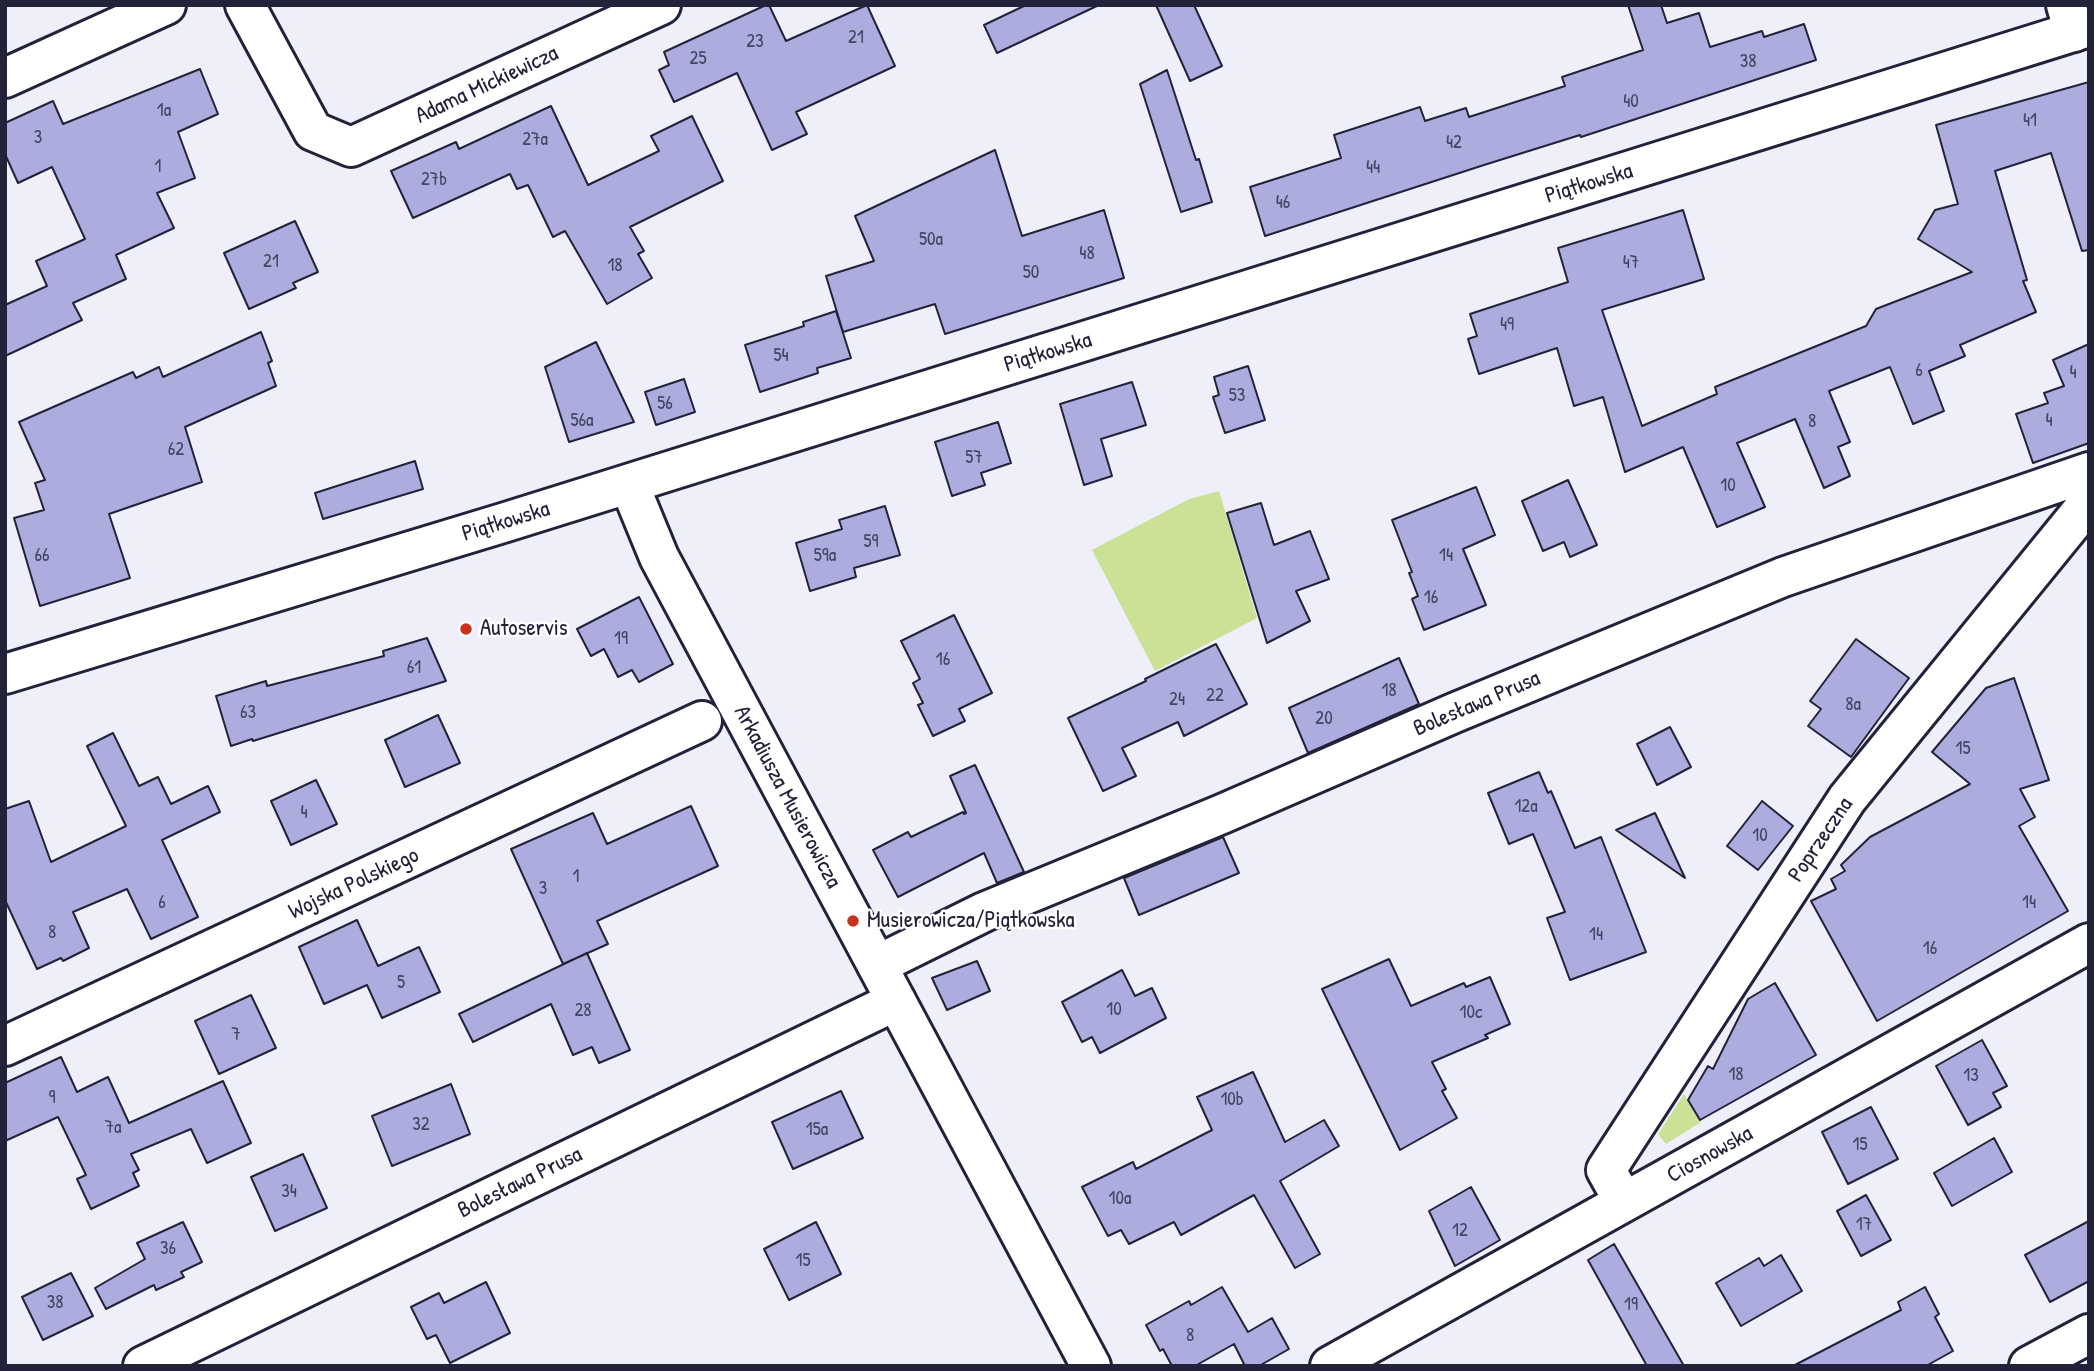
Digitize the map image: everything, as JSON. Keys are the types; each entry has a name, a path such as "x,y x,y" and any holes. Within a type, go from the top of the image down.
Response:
{"street":[{"path":"5,78 166,5"},
{"name":"Adama Mickiewicza","path":"245,5 313,131 351,147 661,5"},
{"name":"Piątkowska","path":"5,674 629,484 2076,21"},
{"name":"Bolesława Prusa","path":"877,965 984,912 1758,587 2089,472"},
{"name":"Arkadiusza Musierowicza","path":"629,484 659,557 1091,1366"},
{"name":"Poprzeczna","path":"1624,1202 1606,1170 1847,799 2089,502"},
{"name":"Wojska Polskiego","path":"5,1046 702,721"},
{"name":"Ciosnowska","path":"1330,1366 2089,943"},
{"name":"Bolesława Prusa","path":"143,1366 896,1001"},
{"path":"2029,1366 2089,1334"}],"green space":[{"path":"1219,491 1257,618 1155,671 1092,550 1189,499"},
{"path":"1684,1094 1701,1122 1666,1144 1658,1134"}],"building":[{"path":"769,5 786,41 867,5 895,66 796,112 807,134 772,150 737,73 674,102 659,70 669,65 664,52"},
{"path":"1026,5 1099,5 997,53 984,25"},
{"path":"1156,5 1194,5 1222,66 1190,81"},
{"path":"1628,5 1661,5 1667,23 1699,13 1710,47 1762,31 1764,37 1804,24 1816,60 1265,236 1250,187 1341,158 1334,135 1420,107 1425,121 1466,108 1469,117 1565,86 1562,77 1643,50"},
{"path":"200,69 218,114 178,132 195,178 157,193 174,228 116,255 126,279 73,303 82,320 5,356 5,305 47,286 36,261 85,239 52,167 18,183 5,154 5,123 53,101 63,124"},
{"path":"1167,70 1212,202 1181,212 1140,84"},
{"path":"2089,82 2089,250 2082,251 2051,153 1995,171 2027,280 2023,281 2036,312 1960,345 1965,356 1929,371 1944,411 1913,424 1890,367 1829,391 1850,442 1838,447 1850,476 1824,488 1795,419 1737,443 1765,507 1717,527 1683,447 1625,472 1603,397 1574,406 1557,348 1479,374 1468,339 1477,336 1470,314 1568,282 1558,248 1683,210 1704,279 1602,310 1642,426 1717,394 1715,387 1866,326 1876,309 1972,272 1918,239 1935,210 1958,204 1936,125"},
{"path":"551,106 588,185 659,151 651,136 692,116 723,181 630,227 644,251 638,254 652,278 607,304 565,231 553,237 528,185 517,189 510,174 413,218 391,171 456,142 459,149"},
{"path":"995,150 1022,236 1104,210 1124,278 945,334 935,304 843,332 826,276 874,261 855,216"},
{"path":"295,221 318,272 293,283 296,288 249,309 224,253"},
{"path":"836,311 851,358 817,368 818,373 760,392 745,345 804,326 803,322"},
{"path":"261,332 272,361 268,363 276,386 185,427 202,482 109,514 130,578 40,606 14,518 44,510 35,483 45,480 19,422 133,372 136,378 159,367 163,377"},
{"path":"596,342 634,422 569,442 545,367"},
{"path":"2089,344 2089,443 2033,463 2016,414 2048,403 2044,393 2064,386 2053,360"},
{"path":"1248,366 1265,420 1225,433 1213,397 1219,395 1214,377"},
{"path":"684,379 695,412 656,425 645,392"},
{"path":"1132,382 1146,425 1101,439 1112,476 1084,485 1060,404"},
{"path":"998,422 1011,463 981,473 985,485 952,496 935,442"},
{"path":"415,461 423,489 323,519 315,493"},
{"path":"1568,480 1597,545 1570,557 1564,542 1543,551 1522,501"},
{"path":"1476,487 1495,535 1463,549 1486,605 1424,630 1412,599 1418,596 1409,573 1412,572 1392,520"},
{"path":"1261,503 1274,545 1310,531 1329,579 1296,591 1310,621 1267,643 1227,513"},
{"path":"885,506 900,555 854,568 856,577 810,591 796,543 842,529 839,520"},
{"path":"639,597 673,664 639,682 632,670 618,677 604,649 591,656 577,629"},
{"path":"954,615 992,693 959,709 965,721 933,736 918,705 923,703 913,683 920,679 901,641"},
{"path":"427,638 446,681 231,746 216,696 266,681 267,686 384,656 383,651"},
{"path":"1856,639 1909,678 1851,757 1808,726 1821,709 1810,701"},
{"path":"1216,644 1247,704 1184,736 1178,722 1122,748 1136,776 1103,791 1068,718"},
{"path":"1399,658 1419,704 1308,753 1289,708"},
{"path":"2014,678 2049,780 2020,789 2035,817 2019,826 2068,911 1877,1021 1811,901 1836,889 1831,879 1845,871 1841,865 1870,837 1970,784 1932,752 1986,688"},
{"path":"438,715 460,763 405,787 385,740"},
{"path":"1670,727 1691,767 1657,785 1637,744"},
{"path":"113,733 139,786 158,777 171,804 208,786 220,812 162,840 198,917 151,939 127,889 73,912 89,948 63,961 61,958 37,969 5,900 5,809 29,801 51,862 126,826 87,746"},
{"path":"975,765 1024,872 997,883 984,853 898,897 873,850 908,832 911,837 963,812 966,813 950,776"},
{"path":"1539,772 1548,793 1551,791 1575,848 1601,837 1646,952 1570,980 1547,918 1565,912 1533,834 1509,844 1488,793"},
{"path":"316,780 337,824 291,845 271,801"},
{"path":"1762,801 1793,826 1758,870 1727,846"},
{"path":"691,806 718,866 597,921 608,944 563,964 511,849 593,813 607,844"},
{"path":"1655,813 1685,878 1616,830"},
{"path":"1223,837 1239,873 1139,915 1124,878"},
{"path":"357,920 378,966 419,947 440,992 382,1018 367,985 324,1004 299,947"},
{"path":"587,953 630,1050 599,1063 592,1047 573,1055 551,1004 473,1042 459,1014"},
{"path":"1389,959 1411,1006 1464,983 1466,987 1490,977 1510,1024 1485,1035 1488,1038 1432,1062 1446,1089 1442,1091 1457,1118 1400,1150 1322,989"},
{"path":"977,961 990,991 947,1010 932,978"},
{"path":"1122,970 1135,996 1152,988 1166,1018 1100,1053 1092,1037 1082,1042 1062,1002"},
{"path":"1775,983 1816,1055 1700,1120 1688,1100 1708,1066 1713,1069 1748,999"},
{"path":"251,995 276,1048 219,1074 195,1021"},
{"path":"1982,1040 2007,1086 1993,1093 2001,1107 1968,1125 1936,1066"},
{"path":"61,1057 77,1092 108,1077 129,1123 223,1081 251,1143 207,1163 191,1129 131,1154 139,1170 133,1173 139,1186 91,1209 77,1179 86,1175 58,1117 5,1141 5,1083"},
{"path":"1253,1072 1285,1142 1324,1120 1339,1146 1280,1181 1320,1254 1295,1268 1254,1195 1181,1235 1174,1222 1129,1244 1121,1230 1108,1236 1082,1187 1133,1162 1136,1169 1212,1130 1197,1097"},
{"path":"451,1084 470,1134 392,1166 372,1116"},
{"path":"841,1091 863,1138 793,1169 772,1122"},
{"path":"1871,1107 1898,1159 1848,1184 1822,1132"},
{"path":"1994,1138 2012,1172 1952,1206 1934,1173"},
{"path":"303,1154 327,1208 275,1231 251,1177"},
{"path":"1471,1187 1500,1240 1455,1266 1429,1211"},
{"path":"1866,1195 1891,1240 1861,1256 1837,1211"},
{"path":"2089,1221 2089,1281 2050,1302 2025,1255"},
{"path":"183,1222 202,1262 181,1272 184,1277 156,1290 154,1285 106,1309 95,1288 145,1259 137,1243"},
{"path":"816,1222 841,1274 789,1300 764,1249"},
{"path":"1614,1244 1684,1366 1647,1366 1588,1260"},
{"path":"1781,1255 1802,1291 1741,1326 1716,1283 1759,1258 1764,1266"},
{"path":"71,1273 93,1316 43,1340 22,1297"},
{"path":"486,1282 510,1333 450,1363 436,1335 427,1339 411,1307 439,1293 444,1303"},
{"path":"1222,1287 1248,1332 1272,1318 1289,1349 1259,1366 1245,1366 1234,1344 1195,1366 1172,1366 1163,1349 1160,1351 1146,1325 1189,1301 1191,1305"},
{"path":"1925,1287 1939,1314 1935,1317 1953,1351 1926,1366 1793,1366 1901,1310 1898,1302"}],"place":[{"name":"Autoservis","path":"466,629"},
{"name":"Musierowicza/Piątkowska","path":"853,921"}]}
